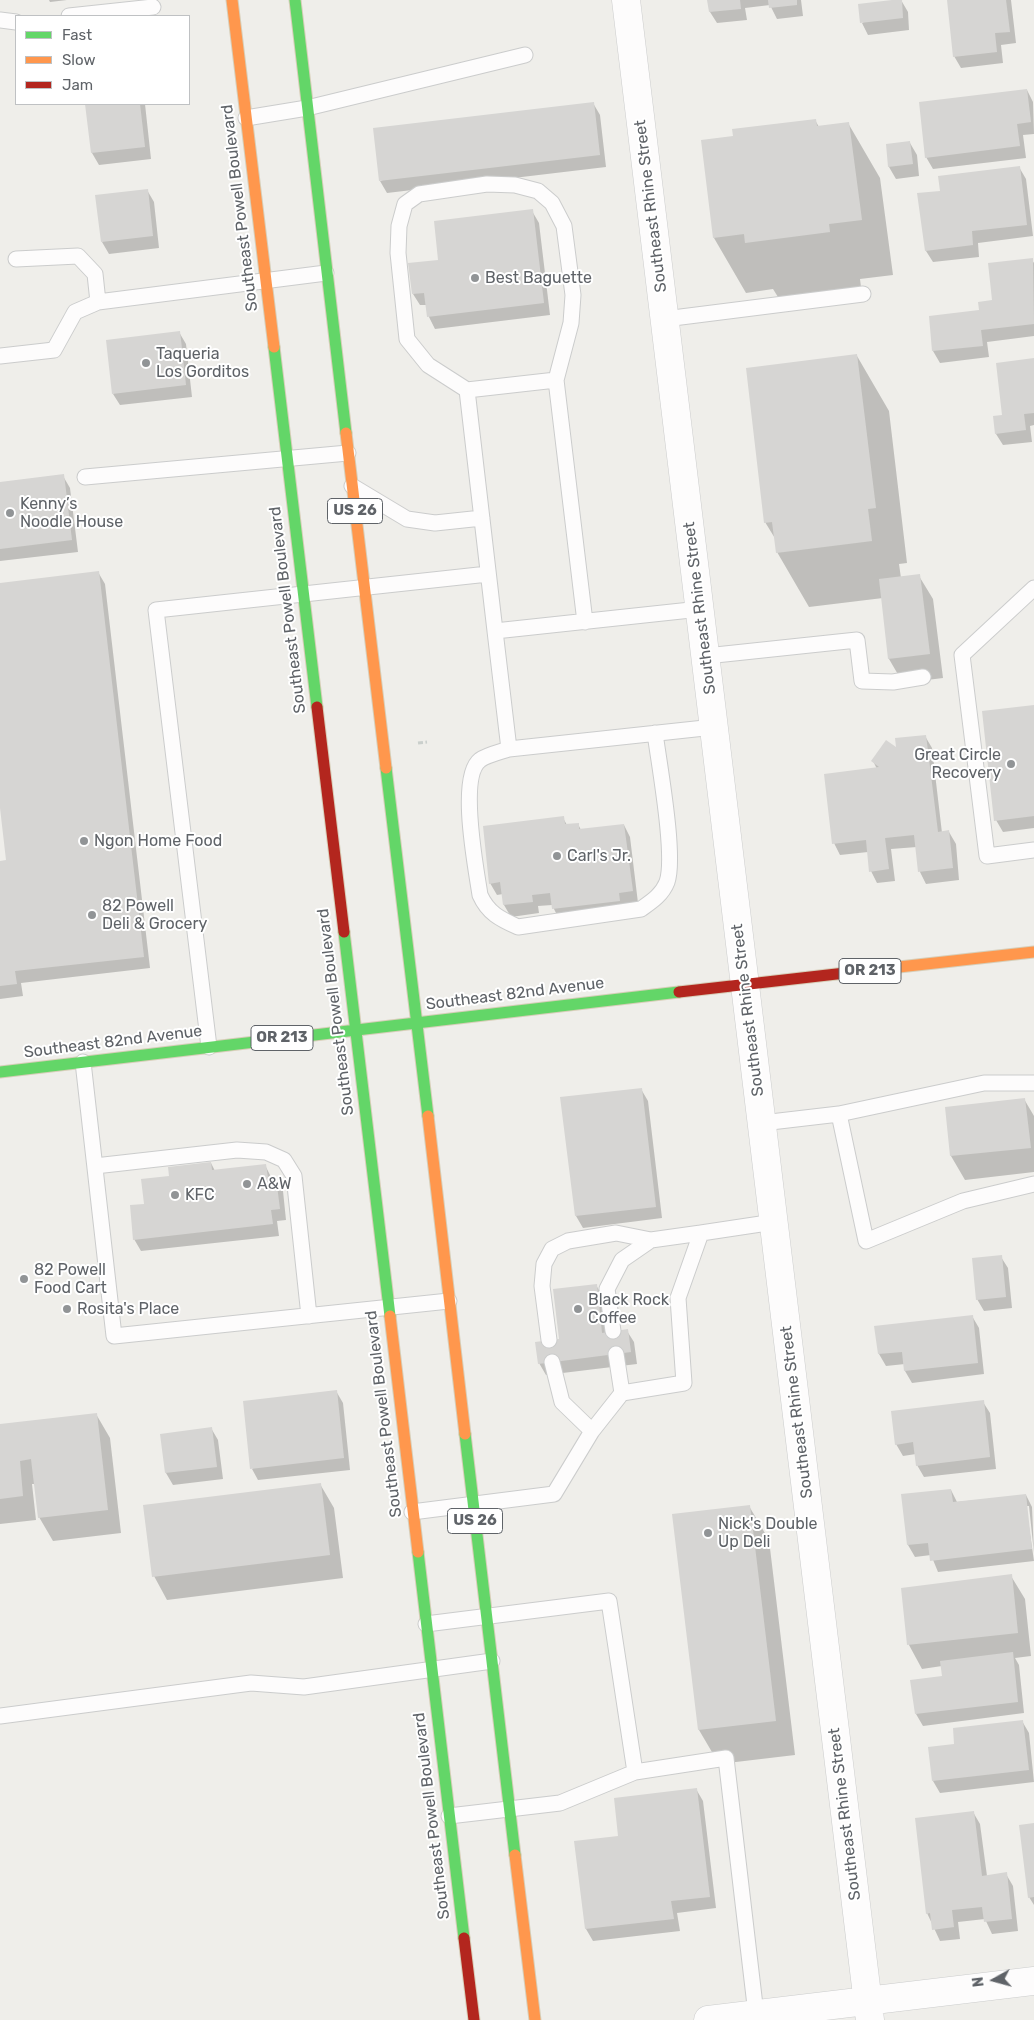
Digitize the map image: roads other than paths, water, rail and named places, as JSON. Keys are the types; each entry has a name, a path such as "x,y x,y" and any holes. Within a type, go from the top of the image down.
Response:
{"main road":[{"name":"Southeast Powell Boulevard","path":"232,0 387,1308 474,2020"},
{"name":"US 26","path":"295,0 306,108 535,2020"},
{"name":"Southeast 82nd Avenue","path":"0,1072 415,1022 1034,952"}],"street":[{"name":"Southeast Rhine Street","path":"626,0 869,2010"},
{"path":"708,2020 756,2014 869,2010 1034,1981"}],"lane":[{"path":"78,15 153,7"},
{"path":"0,20 15,22"},
{"path":"246,118 306,108 525,55"},
{"path":"556,380 467,390 428,365 407,339 398,253 399,226 405,204 419,194 488,184 515,185 538,191 552,203 564,226 573,295 572,322 556,380 585,622"},
{"path":"16,259 78,256 95,274 98,302"},
{"path":"0,356 54,350 75,312 98,302 326,272"},
{"path":"665,319 863,294"},
{"path":"467,390 509,749"},
{"path":"85,478 348,453"},
{"path":"352,486 407,518 435,523 482,518"},
{"path":"209,1047 156,610 488,574"},
{"path":"1034,588 962,655 987,856 1034,850"},
{"path":"495,631 700,609"},
{"path":"706,656 857,640 862,681 893,682 922,677"},
{"path":"655,733 669,849 667,881 656,898 641,909 518,927 500,920 486,909 480,895 469,802 470,775 480,760 509,749 655,733 714,727"},
{"path":"83,1062 114,1336 449,1301"},
{"path":"762,1123 839,1114 984,1084 1034,1082"},
{"path":"839,1114 866,1241 963,1201 1034,1184"},
{"path":"95,1166 237,1150 266,1152 284,1160 294,1176 309,1316"},
{"path":"549,1340 542,1286 544,1264 552,1249 568,1241 616,1233 651,1240 774,1222"},
{"path":"412,1512 554,1494 592,1431 622,1393 684,1383 678,1298 701,1233"},
{"path":"613,1331 607,1289 622,1260 651,1240"},
{"path":"616,1354 622,1393"},
{"path":"552,1362 562,1402 592,1431"},
{"path":"426,1624 609,1601 635,1772"},
{"path":"0,1716 251,1683 304,1687 492,1661"},
{"path":"449,1816 560,1803 635,1772 726,1758 756,2014"}],"place":[{"name":"Best Baguette","path":"475,278"},
{"name":"Taqueria Los Gorditos","path":"146,363"},
{"name":"Kenny’s Noodle House","path":"10,513"},
{"name":"Great Circle Recovery","path":"1011,764"},
{"name":"Ngon Home Food","path":"84,841"},
{"name":"Carl's Jr.","path":"557,856"},
{"name":"82 Powell Deli & Grocery","path":"92,915"},
{"name":"A&W","path":"247,1184"},
{"name":"KFC","path":"175,1195"},
{"name":"82 Powell Food Cart","path":"24,1279"},
{"name":"Rosita's Place","path":"67,1309"},
{"name":"Black Rock Coffee","path":"578,1309"},
{"name":"Nick's Double Up Deli","path":"708,1533"}]}
